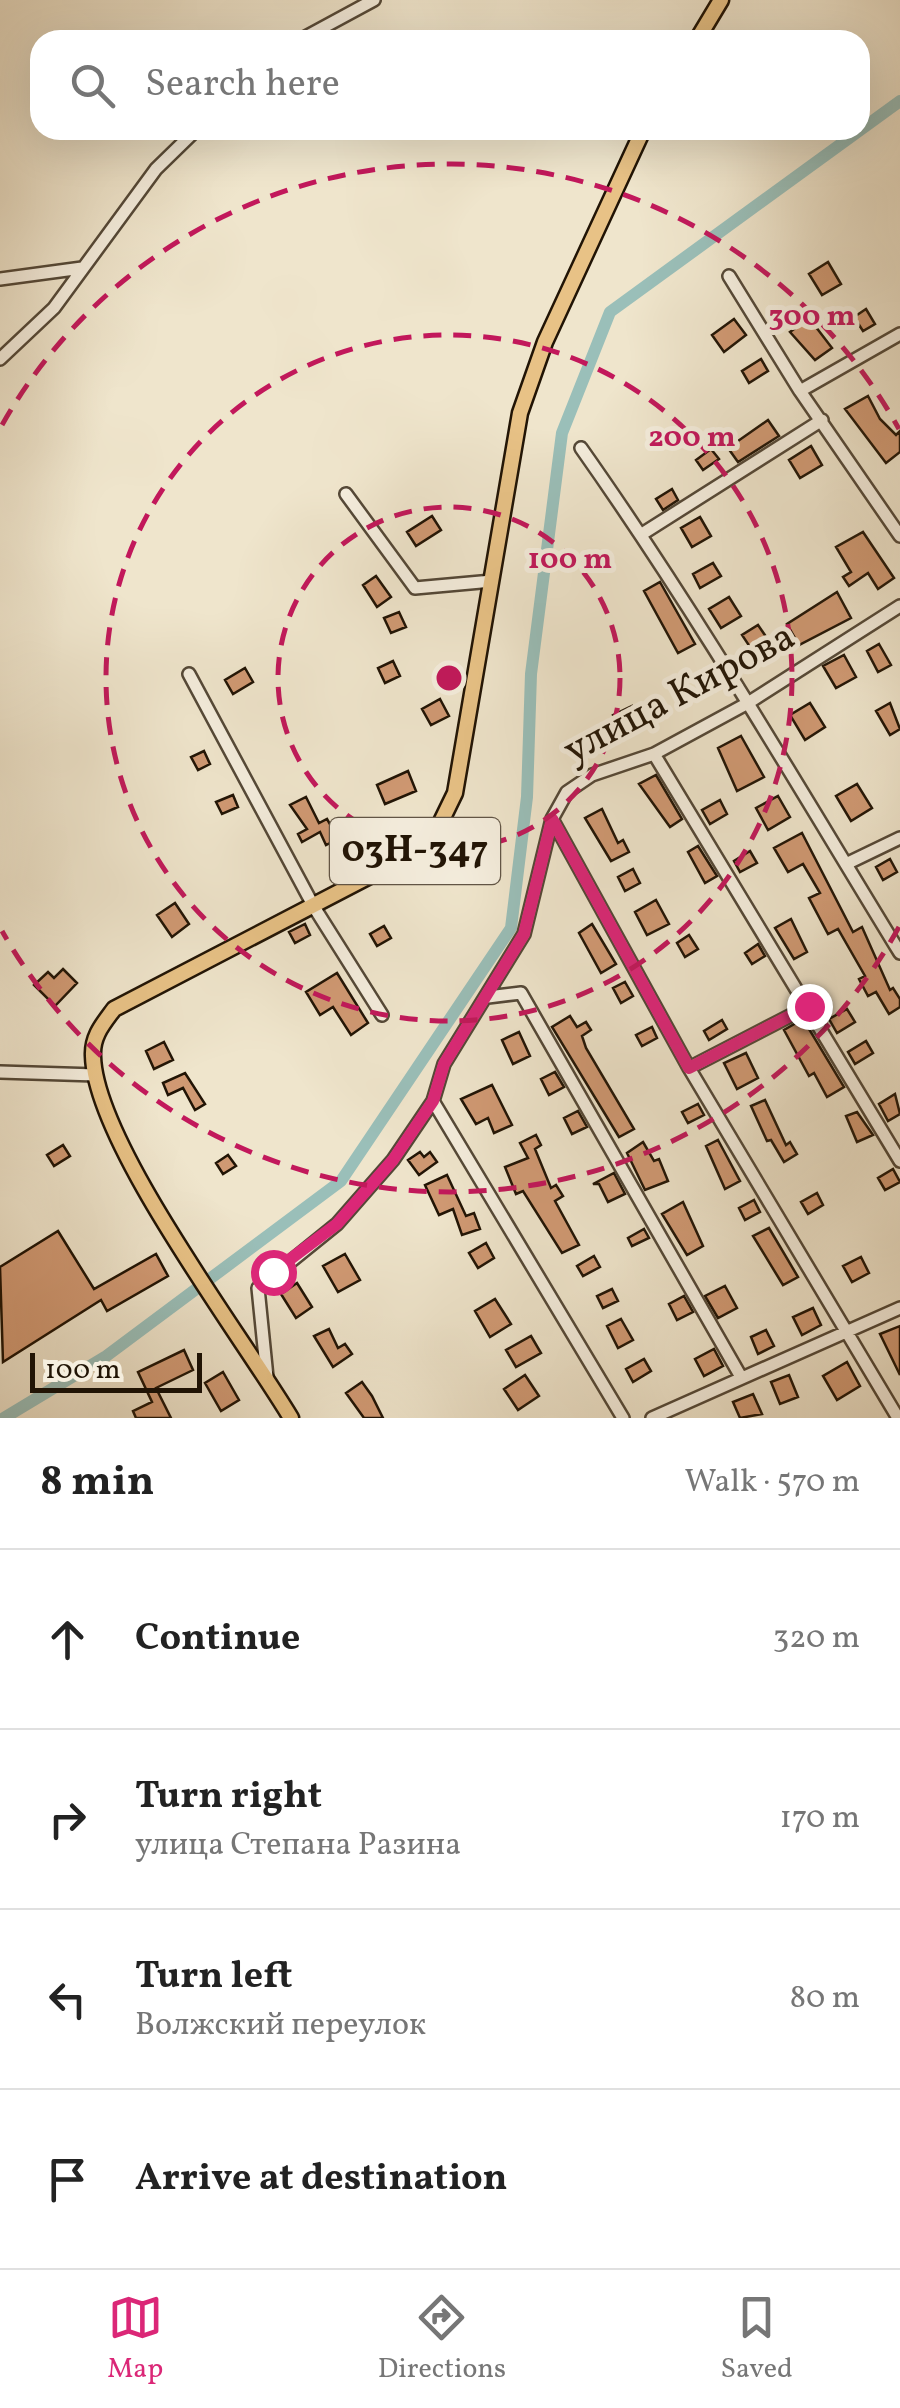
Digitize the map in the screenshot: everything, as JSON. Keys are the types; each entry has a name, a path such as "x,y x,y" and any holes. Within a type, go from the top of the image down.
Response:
{"main road":[{"path":"703,30 720,0"},
{"name":"03Н-347","path":"290,1418 148,1192 108,1118 96,1075 96,1034 114,1009 412,854 438,828 455,792 520,413 545,342 638,140"}],"street":[{"path":"318,30 374,0"},
{"path":"0,359 54,308 156,169 186,140"},
{"path":"0,279 82,268"},
{"path":"729,276 800,391 900,536"},
{"path":"800,391 900,334"},
{"path":"642,534 822,420"},
{"path":"581,448 642,534 900,954"},
{"path":"346,494 415,588 492,581"},
{"name":"улица Кирова","path":"552,819 566,792 592,775 654,754 748,703 900,606"},
{"path":"189,674 314,907 382,1015"},
{"path":"654,754 900,1161"},
{"path":"267,1379 258,1288 337,1224 393,1160 433,1101 444,1064 524,934 552,819"},
{"path":"552,819 689,1068 898,1418"},
{"path":"846,864 900,838"},
{"path":"488,997 521,994 742,1377"},
{"path":"689,1068 809,1006"},
{"path":"0,1072 96,1075"},
{"path":"433,1101 623,1418"},
{"path":"652,1418 900,1308"}],"building":[{"path":"828,262 841,284 822,295 809,274"},
{"path":"866,309 875,324 863,331 854,317"},
{"path":"809,318 832,348 815,360 790,332"},
{"path":"734,319 746,335 724,352 712,335"},
{"path":"761,359 768,371 749,383 742,371"},
{"path":"868,396 880,419 896,435 900,431 900,452 886,463 845,409"},
{"path":"768,420 779,436 738,462 728,448"},
{"path":"811,446 822,465 800,478 789,460"},
{"path":"711,449 719,459 703,470 696,460"},
{"path":"672,489 678,500 663,510 656,499"},
{"path":"432,516 441,530 416,546 407,532"},
{"path":"700,517 711,536 692,547 681,528"},
{"path":"863,532 894,578 878,589 868,573 849,586 843,577 851,572 836,547"},
{"path":"713,563 721,576 700,588 693,574"},
{"path":"376,576 391,597 377,607 363,585"},
{"path":"660,582 695,644 678,653 644,591"},
{"path":"837,592 851,618 799,645 787,624"},
{"path":"729,597 741,616 721,628 709,609"},
{"path":"399,612 406,627 391,633 384,618"},
{"path":"758,625 769,641 768,648 756,656 742,635"},
{"path":"879,644 891,665 878,672 867,651"},
{"path":"844,655 856,677 836,688 823,666"},
{"path":"393,661 400,676 385,683 378,668"},
{"path":"711,666 717,677 701,686 696,675"},
{"path":"245,668 253,682 233,694 225,680"},
{"path":"440,699 449,716 431,725 422,709"},
{"path":"810,703 825,727 805,740 790,715"},
{"path":"890,703 900,729 890,735 876,711"},
{"path":"632,706 641,727 622,736 613,715"},
{"path":"741,736 764,777 737,791 718,748"},
{"path":"204,751 210,764 198,770 191,757"},
{"path":"408,771 416,791 385,804 377,785"},
{"path":"656,775 682,819 670,827 639,784"},
{"path":"857,784 872,808 851,821 836,796"},
{"path":"233,795 238,807 222,814 216,802"},
{"path":"778,796 790,817 768,830 756,808"},
{"path":"306,797 319,823 327,819 338,839 326,845 320,832 302,842 298,834 307,829 290,805"},
{"path":"720,800 727,814 710,824 702,810"},
{"path":"602,809 618,843 623,840 629,852 611,861 585,818"},
{"path":"802,833 853,932 862,927 890,990 893,988 900,999 900,1007 889,1014 876,992 868,996 859,979 865,976 838,929 828,934 809,898 820,893 803,864 788,872 774,848"},
{"path":"698,846 717,876 705,883 688,852"},
{"path":"750,851 757,863 740,872 734,861"},
{"path":"890,859 897,872 883,880 876,867"},
{"path":"633,869 640,883 625,891 618,877"},
{"path":"656,900 669,924 647,935 635,912"},
{"path":"175,903 189,924 172,937 157,915"},
{"path":"791,919 807,952 794,959 775,928"},
{"path":"305,924 310,935 295,943 289,932"},
{"path":"592,924 616,964 601,973 579,933"},
{"path":"384,926 391,938 377,946 370,934"},
{"path":"689,935 698,949 685,957 677,943"},
{"path":"758,944 765,956 752,964 745,953"},
{"path":"63,969 77,983 55,1006 34,985 48,972 54,978"},
{"path":"337,973 368,1023 351,1035 333,1007 320,1015 306,992"},
{"path":"625,982 633,996 621,1003 613,988"},
{"path":"847,1009 855,1022 837,1033 829,1019"},
{"path":"570,1016 577,1027 586,1022 591,1030 582,1036 586,1048 634,1129 619,1137 552,1027"},
{"path":"803,1019 844,1087 827,1097 814,1073 809,1076 784,1030"},
{"path":"722,1020 727,1029 709,1040 704,1031"},
{"path":"652,1027 657,1038 642,1046 636,1035"},
{"path":"519,1032 530,1056 513,1064 502,1040"},
{"path":"866,1041 873,1053 855,1064 848,1052"},
{"path":"164,1042 173,1060 154,1069 146,1051"},
{"path":"746,1053 758,1078 737,1089 724,1063"},
{"path":"555,1072 564,1087 549,1095 541,1079"},
{"path":"185,1073 205,1104 195,1110 183,1088 168,1095 163,1083"},
{"path":"492,1085 512,1125 494,1133 488,1118 476,1124 461,1099"},
{"path":"895,1094 900,1114 888,1121 879,1104"},
{"path":"765,1100 786,1145 790,1142 797,1154 784,1162 771,1140 767,1141 751,1106"},
{"path":"698,1104 704,1115 688,1123 682,1112"},
{"path":"578,1111 587,1127 572,1134 564,1118"},
{"path":"857,1112 873,1135 857,1142 846,1116"},
{"path":"536,1135 541,1145 535,1149 551,1188 556,1185 563,1196 555,1201 579,1245 562,1253 523,1191 516,1194 505,1167 528,1158 520,1143"},
{"path":"718,1140 740,1181 725,1189 706,1146"},
{"path":"643,1142 654,1161 659,1159 668,1181 645,1190 627,1153"},
{"path":"63,1145 70,1156 54,1166 47,1155"},
{"path":"420,1152 424,1157 430,1152 437,1162 419,1175 408,1160"},
{"path":"228,1155 236,1166 223,1174 216,1163"},
{"path":"893,1169 900,1182 885,1190 878,1178"},
{"path":"614,1173 625,1194 608,1202 599,1184 593,1184"},
{"path":"447,1175 466,1216 474,1213 480,1229 462,1235 453,1209 439,1215 425,1185"},
{"path":"817,1193 823,1205 808,1214 801,1202"},
{"path":"754,1200 760,1212 745,1220 739,1208"},
{"path":"683,1202 703,1246 687,1255 662,1214"},
{"path":"769,1228 798,1277 783,1285 753,1236"},
{"path":"644,1229 649,1238 632,1246 628,1238"},
{"path":"58,1231 94,1289 156,1254 168,1276 107,1311 101,1300 3,1362 0,1267"},
{"path":"486,1243 494,1258 478,1268 469,1253"},
{"path":"345,1254 360,1280 338,1292 323,1266"},
{"path":"594,1256 600,1267 583,1276 577,1266"},
{"path":"861,1257 869,1273 852,1282 843,1266"},
{"path":"297,1283 312,1307 296,1318 281,1294"},
{"path":"725,1286 737,1308 718,1318 705,1296"},
{"path":"612,1289 618,1301 603,1308 597,1296"},
{"path":"684,1296 693,1312 677,1320 669,1304"},
{"path":"495,1299 511,1324 490,1337 475,1311"},
{"path":"813,1308 821,1325 802,1335 793,1317"},
{"path":"621,1319 633,1340 618,1348 607,1326"},
{"path":"900,1326 900,1375 880,1334"},
{"path":"329,1329 338,1348 345,1344 352,1354 333,1367 314,1336"},
{"path":"766,1330 774,1346 758,1354 751,1337"},
{"path":"531,1336 541,1353 516,1367 506,1350"},
{"path":"714,1349 723,1366 704,1376 695,1359"},
{"path":"184,1350 193,1370 156,1388 171,1418 136,1418 133,1411 152,1402 138,1372"},
{"path":"644,1359 651,1371 633,1382 626,1369"},
{"path":"847,1362 860,1386 837,1400 823,1376"},
{"path":"223,1372 239,1400 221,1411 205,1383"},
{"path":"525,1375 539,1396 518,1410 504,1389"},
{"path":"789,1375 798,1397 780,1404 771,1382"},
{"path":"362,1382 383,1418 364,1418 346,1393"},
{"path":"753,1394 762,1414 740,1418 733,1402"}],"waterway":[{"path":"870,123 900,101"},
{"path":"4,1418 105,1357 341,1181 511,928 527,797 531,674 562,433 610,312 846,140"}],"route":[{"path":"273,1272 337,1224 393,1160 433,1101 444,1064 524,934 552,819 689,1068 809,1006"}]}
